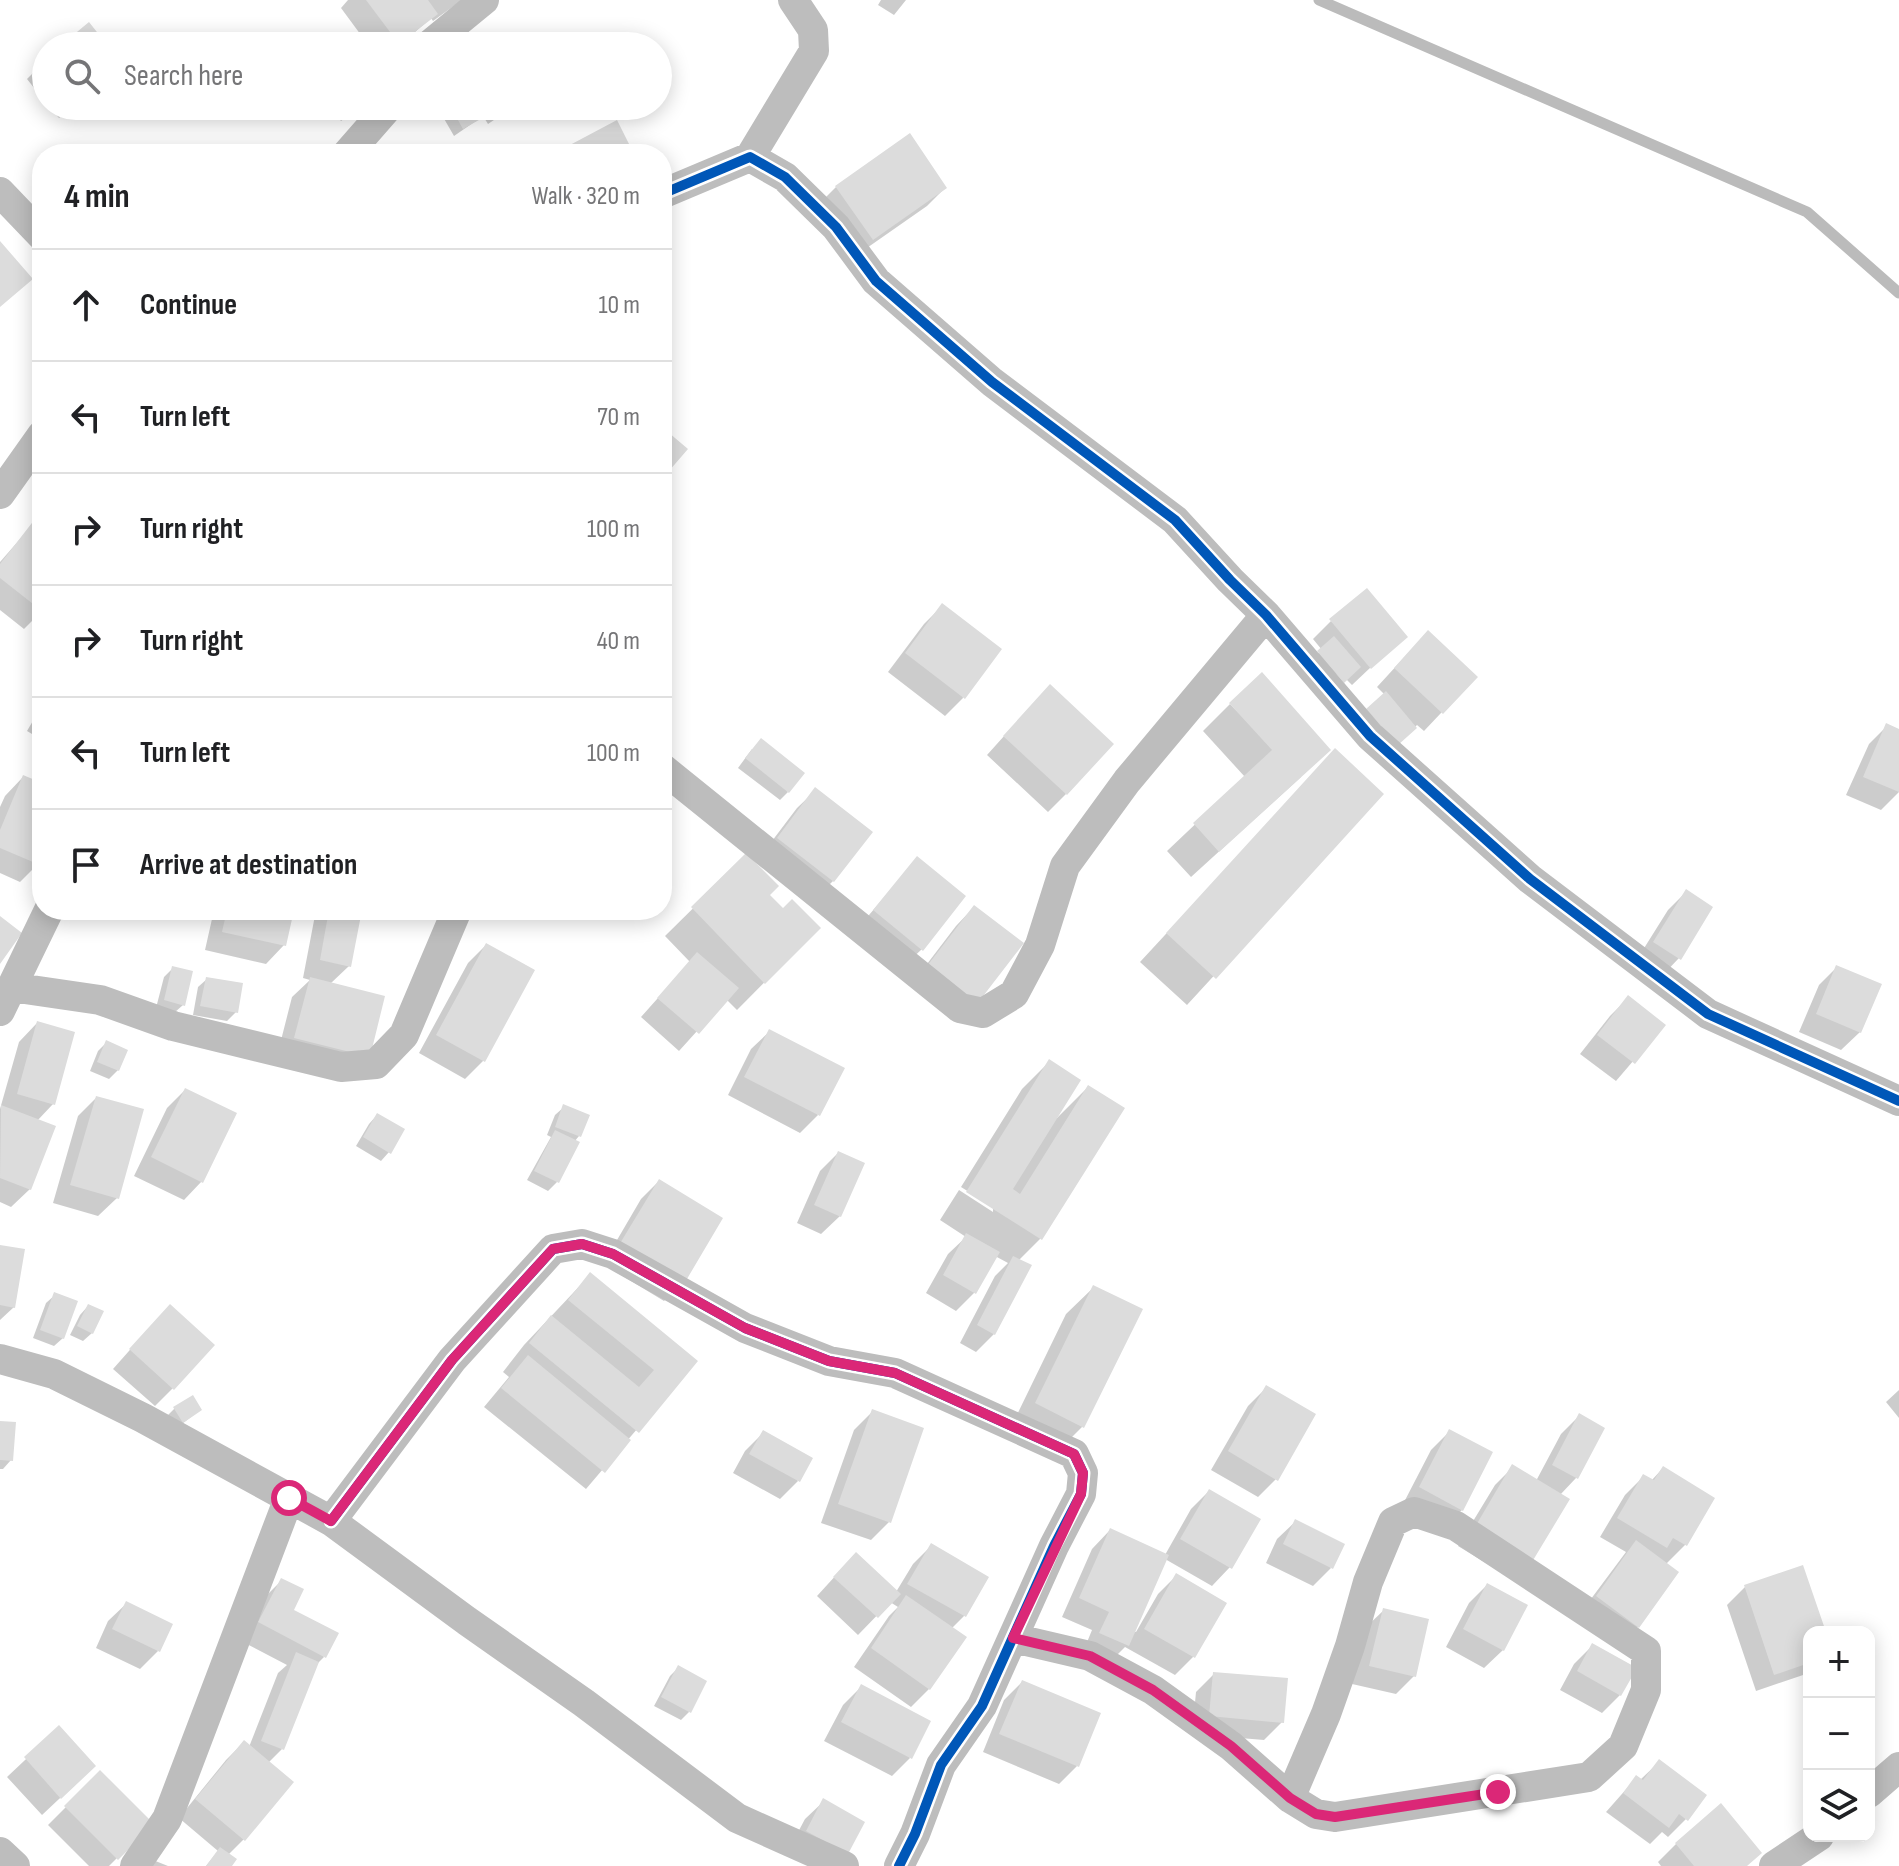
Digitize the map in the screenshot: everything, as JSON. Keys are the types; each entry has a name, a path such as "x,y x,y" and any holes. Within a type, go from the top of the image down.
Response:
{"street":[{"path":"445,32 484,0"},
{"path":"672,190 750,157 814,51 813,30 793,0"},
{"path":"356,144 377,120"},
{"path":"750,157 785,177 836,227 876,281 992,382 1175,520 1266,615 1370,736 1530,879 1708,1014 1899,1101"},
{"path":"0,192 32,226"},
{"path":"0,494 32,449"},
{"path":"672,776 960,1008 983,1013 1014,994 1040,945 1065,866 1127,781 1266,615"},
{"path":"44,920 6,999 100,1000 173,1026 341,1067 376,1064 404,1035 453,920"},
{"path":"331,1521 452,1360 553,1249 582,1244 613,1254 745,1328 829,1361 895,1373 1074,1454 1083,1473 1081,1494 982,1706 941,1765 915,1834 899,1866"},
{"path":"0,1359 54,1374 143,1418 331,1521 584,1703 737,1818 844,1866"},
{"path":"135,1866 167,1819 289,1498"},
{"path":"1013,1638 1090,1656 1153,1690 1231,1746 1290,1798 1316,1814 1335,1817 1589,1777 1623,1746 1646,1690 1646,1651 1456,1526 1414,1512 1393,1522 1368,1582 1326,1714 1290,1798"},
{"path":"1875,1788 1899,1767"},
{"path":"1774,1866 1810,1842"},
{"path":"0,1852 15,1866"}],"building":[{"path":"366,0 428,0 438,14 415,32 390,32"},
{"path":"89,22 97,32 77,32"},
{"path":"458,120 479,120 463,129"},
{"path":"617,120 629,144 572,144"},
{"path":"910,133 947,188 873,240 835,186"},
{"path":"0,241 32,280 0,307"},
{"path":"672,435 688,449 672,467"},
{"path":"32,523 32,603 0,578 0,564"},
{"path":"1367,588 1408,637 1371,669 1329,619"},
{"path":"942,603 1002,649 965,699 905,653"},
{"path":"1428,630 1478,677 1443,714 1394,668"},
{"path":"1334,636 1361,667 1344,683 1317,651"},
{"path":"1262,672 1331,750 1219,852 1193,823 1272,750 1229,703"},
{"path":"1050,684 1114,744 1067,795 1003,736"},
{"path":"1386,691 1417,728 1398,745 1366,709"},
{"path":"1886,723 1899,729 1899,792 1863,777"},
{"path":"761,738 805,773 789,793 745,758"},
{"path":"1335,748 1384,794 1216,979 1166,933"},
{"path":"23,775 32,779 32,862 0,848 0,830"},
{"path":"815,787 873,832 834,882 777,838"},
{"path":"746,853 779,886 770,895 783,908 792,899 821,928 765,984 691,907"},
{"path":"917,856 966,896 923,951 873,910"},
{"path":"1686,889 1713,907 1681,960 1653,942"},
{"path":"974,905 1024,943 977,1004 927,966"},
{"path":"0,916 22,933 0,964"},
{"path":"225,920 292,920 286,946 222,932"},
{"path":"327,920 360,920 351,967 320,960"},
{"path":"486,943 535,970 485,1062 436,1035"},
{"path":"697,952 739,988 699,1034 657,998"},
{"path":"1836,965 1882,984 1861,1033 1816,1014"},
{"path":"172,966 193,971 185,1006 164,1000"},
{"path":"206,977 243,983 238,1013 200,1006"},
{"path":"310,977 385,996 370,1057 294,1038"},
{"path":"1628,995 1666,1025 1635,1064 1597,1035"},
{"path":"37,1021 75,1032 55,1105 17,1094"},
{"path":"769,1029 845,1068 820,1116 744,1077"},
{"path":"106,1040 128,1050 119,1071 97,1062"},
{"path":"1049,1059 1081,1080 1013,1189 1020,1194 1088,1085 1125,1108 1042,1240 966,1192"},
{"path":"185,1088 237,1113 203,1183 151,1157"},
{"path":"96,1096 144,1109 119,1199 70,1185"},
{"path":"563,1104 590,1115 581,1137 555,1127"},
{"path":"1,1105 56,1126 31,1190 0,1178"},
{"path":"377,1113 405,1129 391,1154 363,1137"},
{"path":"555,1130 580,1142 559,1183 534,1171"},
{"path":"838,1151 865,1163 841,1217 814,1205"},
{"path":"659,1179 723,1218 684,1284 619,1245"},
{"path":"966,1233 1000,1252 976,1294 943,1275"},
{"path":"0,1245 25,1249 15,1308 0,1305"},
{"path":"1013,1256 1032,1265 995,1335 977,1325"},
{"path":"590,1272 698,1361 639,1433 529,1343 551,1315 639,1387 654,1370 568,1300"},
{"path":"1093,1285 1143,1309 1084,1428 1035,1403"},
{"path":"54,1292 78,1301 64,1339 40,1330"},
{"path":"88,1304 104,1311 93,1334 77,1326"},
{"path":"170,1304 215,1345 174,1390 129,1349"},
{"path":"528,1355 631,1440 605,1473 501,1388"},
{"path":"1266,1385 1316,1414 1278,1481 1228,1451"},
{"path":"193,1395 202,1410 183,1423 173,1407"},
{"path":"872,1409 924,1428 891,1523 838,1504"},
{"path":"1579,1413 1605,1428 1578,1479 1552,1465"},
{"path":"0,1421 16,1422 13,1461 0,1460"},
{"path":"1449,1429 1493,1452 1463,1511 1419,1487"},
{"path":"763,1430 813,1458 800,1482 749,1454"},
{"path":"1512,1464 1570,1499 1532,1562 1475,1527"},
{"path":"1663,1466 1715,1498 1687,1546 1673,1538 1667,1548 1617,1518 1643,1474 1654,1480"},
{"path":"1209,1489 1261,1519 1232,1569 1180,1539"},
{"path":"1295,1519 1345,1544 1333,1569 1283,1544"},
{"path":"1110,1528 1169,1555 1129,1646 1099,1633 1109,1612 1079,1598"},
{"path":"1636,1540 1679,1572 1639,1628 1596,1596"},
{"path":"931,1543 989,1577 966,1617 907,1584"},
{"path":"856,1552 901,1594 878,1618 833,1577"},
{"path":"1803,1565 1824,1626 1803,1626 1803,1665 1774,1675 1744,1585"},
{"path":"1176,1573 1227,1603 1195,1658 1144,1629"},
{"path":"281,1578 304,1589 294,1610 339,1633 326,1658 258,1622"},
{"path":"1487,1583 1528,1605 1504,1651 1463,1629"},
{"path":"906,1595 967,1637 930,1690 871,1648"},
{"path":"126,1601 173,1624 160,1652 112,1629"},
{"path":"1383,1608 1429,1619 1416,1677 1369,1666"},
{"path":"1592,1643 1637,1668 1621,1696 1577,1671"},
{"path":"296,1652 319,1662 284,1750 261,1741"},
{"path":"678,1665 707,1681 691,1713 661,1697"},
{"path":"1213,1672 1288,1678 1284,1723 1209,1716"},
{"path":"1022,1680 1101,1713 1079,1767 999,1734"},
{"path":"861,1684 931,1721 912,1759 841,1722"},
{"path":"59,1725 96,1766 61,1799 24,1757"},
{"path":"244,1740 294,1782 245,1841 195,1799"},
{"path":"1659,1759 1707,1795 1688,1821 1679,1814 1669,1828 1623,1793 1636,1775 1643,1780"},
{"path":"100,1770 154,1824 118,1860 64,1806"},
{"path":"823,1798 865,1822 848,1854 806,1831"},
{"path":"1721,1803 1762,1853 1747,1866 1694,1866 1675,1843"},
{"path":"220,1847 237,1859 232,1866 206,1866"}],"waterway":[{"path":"1319,0 1807,212 1899,293"}],"cycle path":[{"path":"672,190 750,157 785,177 836,227 876,281 992,382 1175,520 1266,615 1370,736 1530,879 1708,1014 1899,1101"},
{"path":"331,1521 452,1360 553,1249 582,1244 613,1254 745,1328 829,1361 895,1373 1074,1454 1083,1473 1081,1494 1054,1546 982,1706 941,1765 915,1834 899,1866"}],"route":[{"path":"289,1498 331,1521 452,1360 553,1249 582,1244 613,1254 745,1328 829,1361 895,1373 1074,1454 1083,1473 1081,1494 1013,1638 1090,1656 1153,1690 1231,1746 1290,1798 1316,1814 1335,1817 1498,1792"}]}
